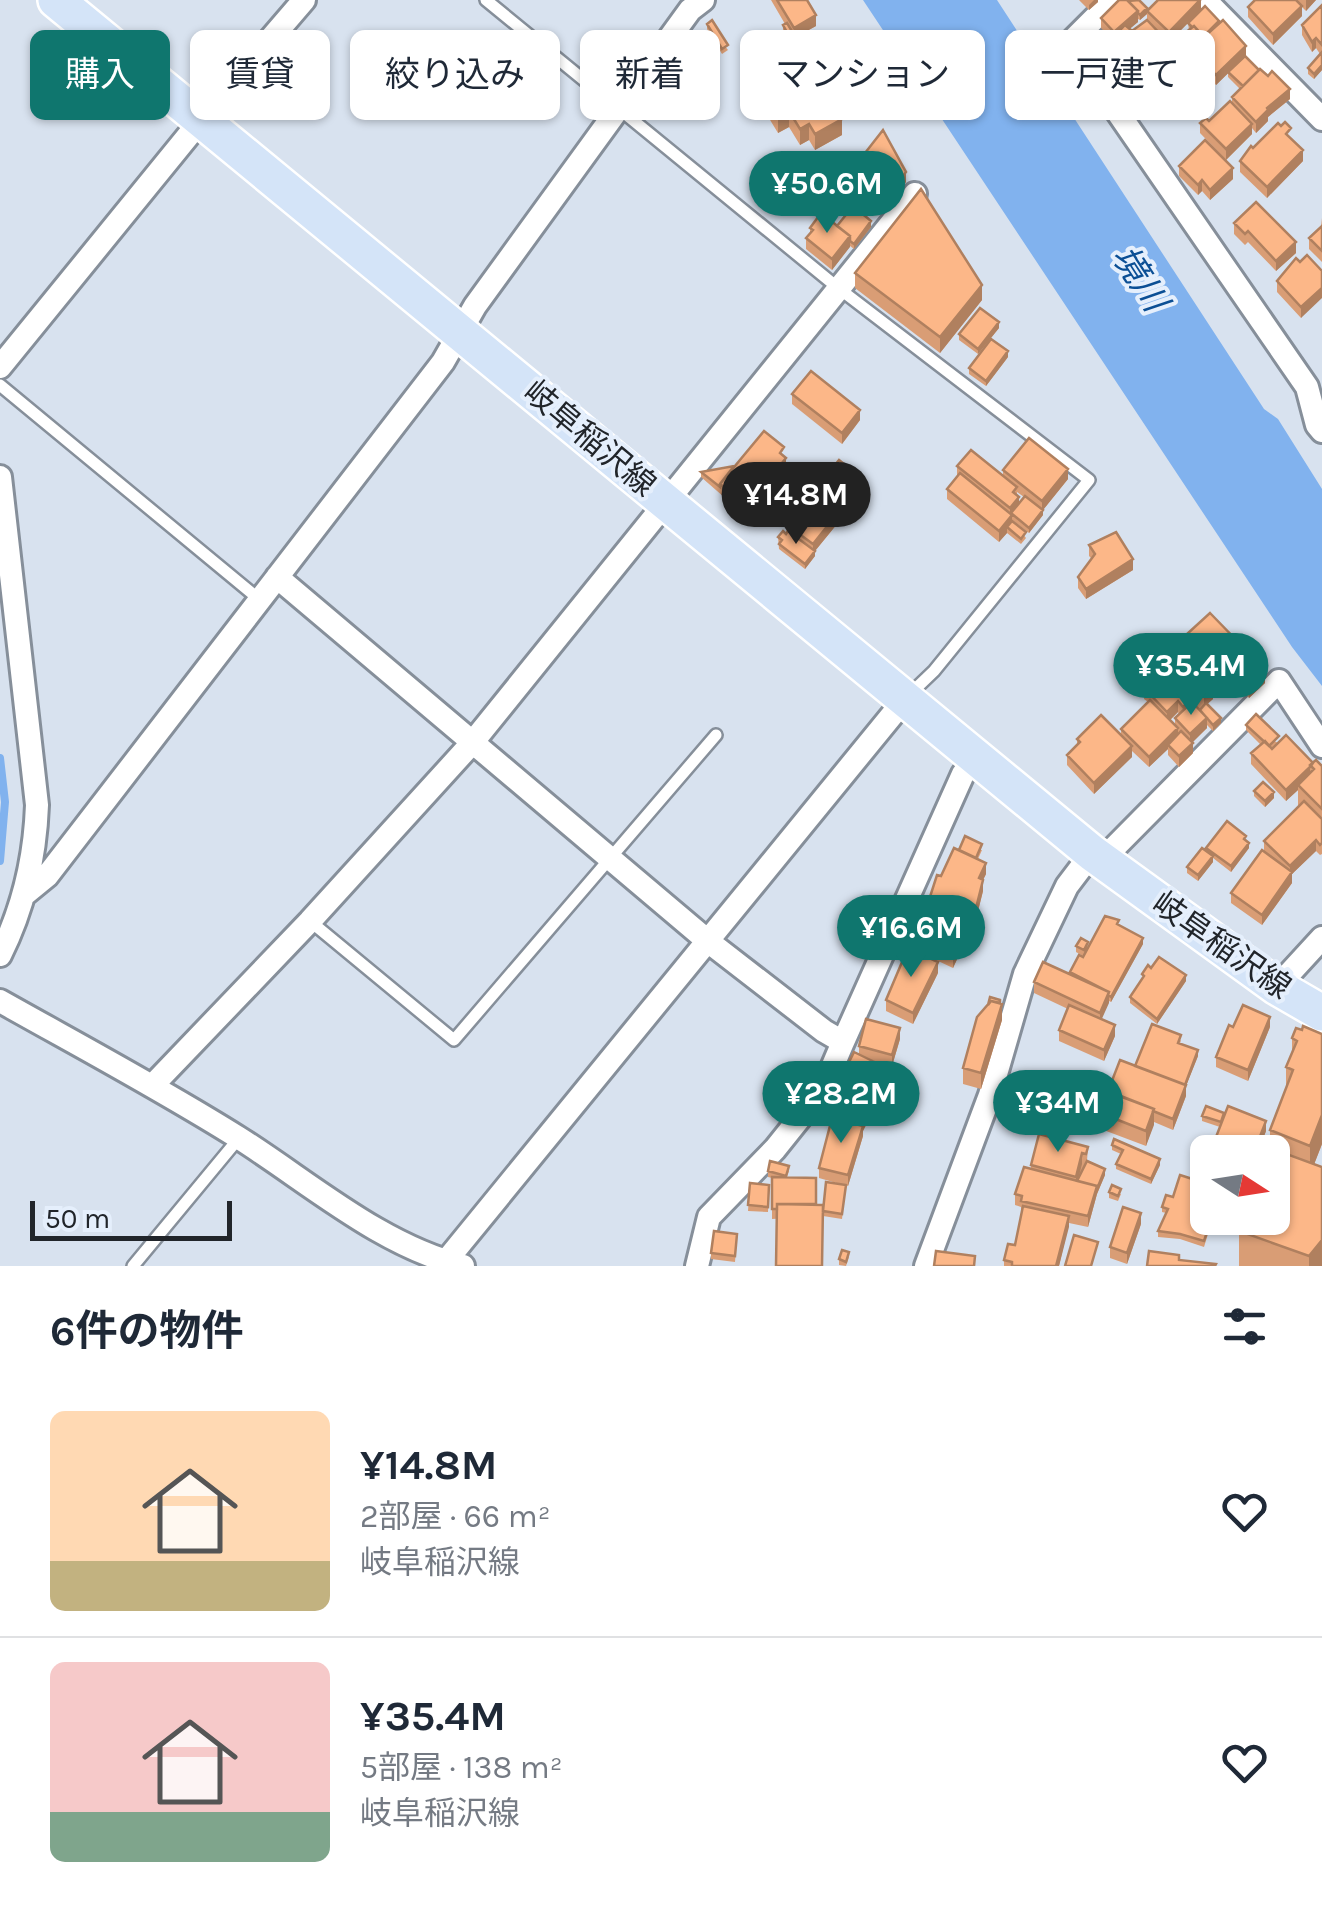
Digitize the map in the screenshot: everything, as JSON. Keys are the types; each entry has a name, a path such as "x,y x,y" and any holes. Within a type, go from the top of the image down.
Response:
{"main road":[{"name":"岐阜稲沢線","path":"56,0 190,110"},
{"name":"岐阜稲沢線","path":"202,120 1097,856 1277,987 1322,1013"}],"street":[{"path":"278,30 304,0"},
{"path":"675,30 703,0"},
{"path":"1113,0 1070,42 1307,387 1317,426 1322,431"},
{"path":"1205,0 1322,119"},
{"path":"0,367 202,120"},
{"path":"25,894 48,876 443,362 475,306 609,120"},
{"path":"152,1086 472,743 915,194"},
{"path":"0,477 37,805 36,847 25,894 16,924 0,955"},
{"path":"277,578 709,942 824,1032 843,1042"},
{"path":"926,1266 990,1094 1025,974 1068,886 1279,681 1322,746"},
{"path":"0,1001 239,1138 347,1210 407,1245 450,1264 906,698"},
{"path":"697,1266 709,1217 775,1148 823,1089 963,774 977,756"},
{"path":"1277,987 1322,938"}],"lane":[{"path":"486,0 580,78"},
{"path":"631,120 837,287 1089,480 934,671 906,698"},
{"path":"0,385 260,600"},
{"path":"310,921 454,1040 716,734"},
{"path":"132,1266 239,1138"}],"water":[{"name":"境川","path":"863,0 997,0 1017,30 1005,30 1005,120 1075,120 1264,409 1278,419 1322,489 1322,686 1292,647 943,120 985,120 985,30 883,30"}],"building":[{"path":"777,0 807,0 816,15 794,28"},
{"path":"1119,0 1127,0 1138,11 1116,30 1101,18"},
{"path":"1139,0 1147,8 1140,15 1128,1"},
{"path":"1158,0 1200,0 1171,30 1147,11"},
{"path":"1255,0 1296,0 1302,6 1273,34 1248,7"},
{"path":"1322,5 1322,45 1316,38 1312,42 1302,25"},
{"path":"1205,6 1219,21 1210,30 1197,30 1188,23"},
{"path":"1147,20 1156,30 1133,30"},
{"path":"1223,20 1246,46 1216,75 1215,30 1212,30"},
{"path":"720,32 728,45 722,49 720,46"},
{"path":"1322,52 1322,65 1314,74 1308,68"},
{"path":"1245,56 1259,70 1243,86 1228,72"},
{"path":"1260,69 1268,76 1272,71 1290,89 1256,122 1232,97"},
{"path":"1230,101 1252,124 1226,149 1200,123 1215,120"},
{"path":"794,120 840,120 815,134 809,124 800,129"},
{"path":"1285,122 1291,128 1286,134 1303,150 1267,187 1240,161 1251,146 1278,123 1281,126"},
{"path":"883,130 906,172 886,198 851,171"},
{"path":"1205,140 1233,168 1210,190 1202,180 1198,185 1179,166"},
{"path":"921,189 982,285 940,337 855,273"},
{"path":"1256,202 1296,242 1276,261 1248,231 1245,234 1234,223"},
{"path":"853,206 871,221 854,244 837,226"},
{"path":"821,213 850,236 832,259 806,238"},
{"path":"1322,226 1322,251 1309,238"},
{"path":"1307,255 1322,271 1322,288 1301,307 1277,281 1296,258 1300,262"},
{"path":"980,308 999,322 978,349 959,334"},
{"path":"991,339 1008,351 986,381 969,368"},
{"path":"811,371 860,410 842,433 792,394"},
{"path":"764,431 784,447 780,453 786,458 768,480 762,475 740,501 720,484"},
{"path":"1029,438 1068,469 1042,501 1003,470"},
{"path":"971,450 1017,487 1013,492 1019,497 1010,508 957,466"},
{"path":"839,460 864,480 813,544 787,525"},
{"path":"734,466 720,487 701,472"},
{"path":"960,473 1012,515 999,531 947,489"},
{"path":"1025,496 1043,510 1029,528 1011,513"},
{"path":"1012,521 1026,532 1021,539 1007,527"},
{"path":"783,531 815,551 805,564 779,544 782,540 778,537"},
{"path":"1116,532 1133,559 1086,589 1078,577 1095,554 1089,545"},
{"path":"1210,613 1244,648 1228,665 1233,669 1223,678 1218,672 1207,683 1213,688 1204,696 1199,692 1183,707 1178,701 1167,712 1144,688 1144,683 1158,670 1153,665"},
{"path":"1248,661 1265,677 1249,692 1233,676"},
{"path":"1150,700 1178,728 1149,757 1121,729"},
{"path":"1192,702 1207,718 1190,734 1175,718"},
{"path":"1206,703 1221,718 1213,725 1200,710"},
{"path":"1256,714 1279,736 1269,746 1246,725"},
{"path":"1101,715 1132,746 1094,783 1067,755"},
{"path":"1181,731 1193,743 1179,756 1168,745"},
{"path":"1286,735 1313,763 1286,790 1251,753 1265,741 1272,749"},
{"path":"1316,760 1322,766 1322,809 1298,785 1314,769 1310,765"},
{"path":"1263,782 1274,792 1265,801 1254,791"},
{"path":"1304,801 1322,819 1322,843 1316,840 1290,866 1264,841"},
{"path":"1227,821 1249,843 1231,866 1206,848"},
{"path":"965,836 982,844 976,858 959,850"},
{"path":"954,848 986,863 979,878 983,880 972,924 928,903 937,875 941,876"},
{"path":"1202,848 1213,856 1198,875 1187,867"},
{"path":"1262,850 1292,872 1262,915 1231,893"},
{"path":"916,909 965,932 953,957 904,935"},
{"path":"1105,916 1119,920 1117,924 1143,938 1111,997 1109,992 1070,972 1079,955 1083,957"},
{"path":"1081,938 1088,942 1084,950 1076,946"},
{"path":"908,948 938,962 913,1013 886,1000"},
{"path":"1159,957 1186,975 1157,1019 1130,997 1148,965 1151,968"},
{"path":"1043,962 1109,992 1100,1013 1034,982"},
{"path":"991,1001 1002,1004 981,1073 963,1068 977,1017"},
{"path":"1069,1005 1115,1025 1104,1050 1059,1030"},
{"path":"1243,1005 1270,1017 1248,1070 1216,1057 1229,1025 1233,1027"},
{"path":"866,1019 900,1028 892,1055 859,1046"},
{"path":"1152,1024 1181,1035 1178,1043 1198,1050 1185,1085 1135,1066"},
{"path":"1303,1026 1322,1034 1322,1115 1310,1146 1270,1130 1293,1070 1286,1067 1297,1041 1292,1038 1296,1028 1302,1030"},
{"path":"854,1052 889,1069 863,1122 828,1105"},
{"path":"1120,1060 1186,1085 1173,1119 1108,1091"},
{"path":"1098,1088 1154,1109 1146,1131 1085,1107"},
{"path":"1206,1106 1224,1113 1221,1122 1202,1116"},
{"path":"1228,1106 1266,1121 1261,1135 1217,1135"},
{"path":"832,1118 863,1126 848,1175 819,1168"},
{"path":"1039,1134 1088,1147 1086,1154 1082,1153 1076,1177 1031,1165"},
{"path":"1114,1139 1160,1159 1151,1179 1116,1164 1123,1150 1112,1145"},
{"path":"1290,1155 1322,1167 1322,1240 1309,1256 1250,1235 1290,1235"},
{"path":"770,1161 789,1166 786,1176 768,1171"},
{"path":"1087,1161 1105,1169 1097,1189 1077,1181"},
{"path":"1024,1167 1097,1186 1088,1216 1021,1201 1022,1196 1015,1194"},
{"path":"1180,1175 1190,1178 1190,1235 1206,1235 1204,1241 1158,1231 1168,1209 1162,1207 1166,1195 1173,1197"},
{"path":"772,1177 816,1178 816,1204 777,1204 777,1209 772,1209"},
{"path":"826,1182 846,1185 842,1214 823,1211"},
{"path":"750,1183 769,1185 768,1207 748,1205"},
{"path":"1112,1185 1121,1189 1118,1196 1109,1192"},
{"path":"777,1204 823,1205 822,1266 776,1266"},
{"path":"1023,1206 1069,1216 1056,1266 1012,1266 1012,1262 1004,1260 1008,1244 1015,1245"},
{"path":"1123,1207 1141,1213 1127,1253 1110,1247"},
{"path":"714,1231 737,1234 735,1256 711,1253"},
{"path":"1074,1235 1098,1242 1091,1266 1065,1266"},
{"path":"842,1250 849,1252 846,1262 839,1259"},
{"path":"936,1251 975,1256 974,1266 934,1266"},
{"path":"1149,1251 1179,1255 1179,1260 1216,1264 1147,1266"}],"waterway":[{"path":"0,758 5,802 0,861"}]}
